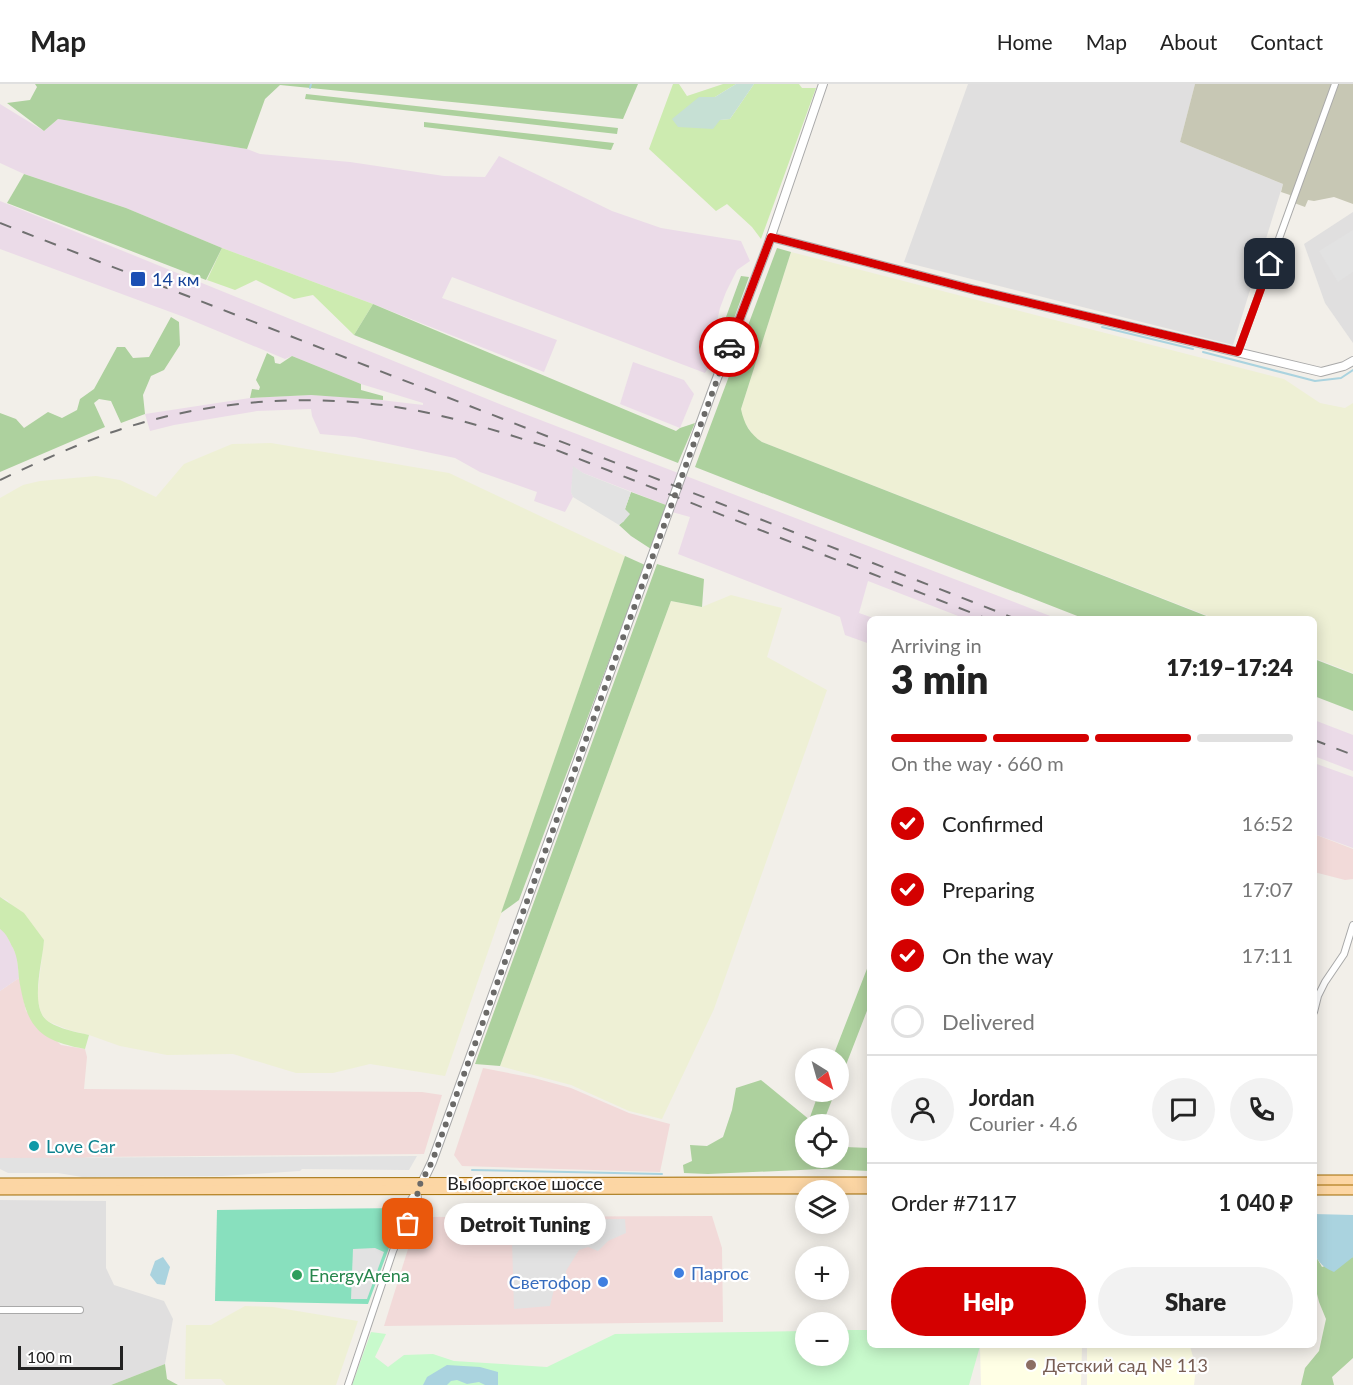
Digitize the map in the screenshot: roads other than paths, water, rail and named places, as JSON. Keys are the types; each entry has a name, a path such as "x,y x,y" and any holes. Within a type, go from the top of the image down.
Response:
{"main road":[{"path":"1317,1180 1353,1180"},
{"name":"Выборгское шоссе","path":"0,1190 867,1182"},
{"name":"Выборгское шоссе","path":"0,1183 867,1189"},
{"path":"1317,1190 1353,1190"}],"street":[{"path":"348,1385 393,1251 402,1229 408,1224 406,1213 410,1199 420,1186 432,1162 714,386 771,237 823,84"},
{"path":"1238,352 1335,84"},
{"path":"771,237 975,290 1321,372 1344,366 1353,360"},
{"path":"1317,1000 1325,981 1344,954 1353,925"},
{"path":"0,1310 80,1310"}],"water":[{"path":"1317,1214 1353,1215 1353,1257 1334,1272 1319,1262 1317,1257"},
{"path":"163,1257 170,1267 165,1285 157,1284 150,1275 155,1261"},
{"path":"447,1365 480,1367 498,1372 498,1385 485,1385 479,1382 467,1384 457,1380 447,1385 423,1385 427,1377"}],"waterway":[{"path":"310,88 311,84"},
{"path":"1102,327 1193,349"},
{"path":"1203,352 1315,381 1341,378 1353,370"},
{"path":"472,1170 662,1174"}],"railway":[{"path":"0,223 1009,616"},
{"path":"0,480 104,435 181,413 220,406 301,400 380,405 452,419 551,448 980,616"},
{"path":"1317,741 1353,755"}],"place":[{"name":"14 км","path":"138,279"},
{"name":"Love Car","path":"34,1146"},
{"name":"Detroit Tuning","path":"408,1224"},
{"name":"Паргос","path":"679,1273"},
{"name":"EnergyArena","path":"297,1275"},
{"name":"Светофор","path":"603,1282"},
{"name":"Детский сад № 113","path":"1031,1365"}]}
